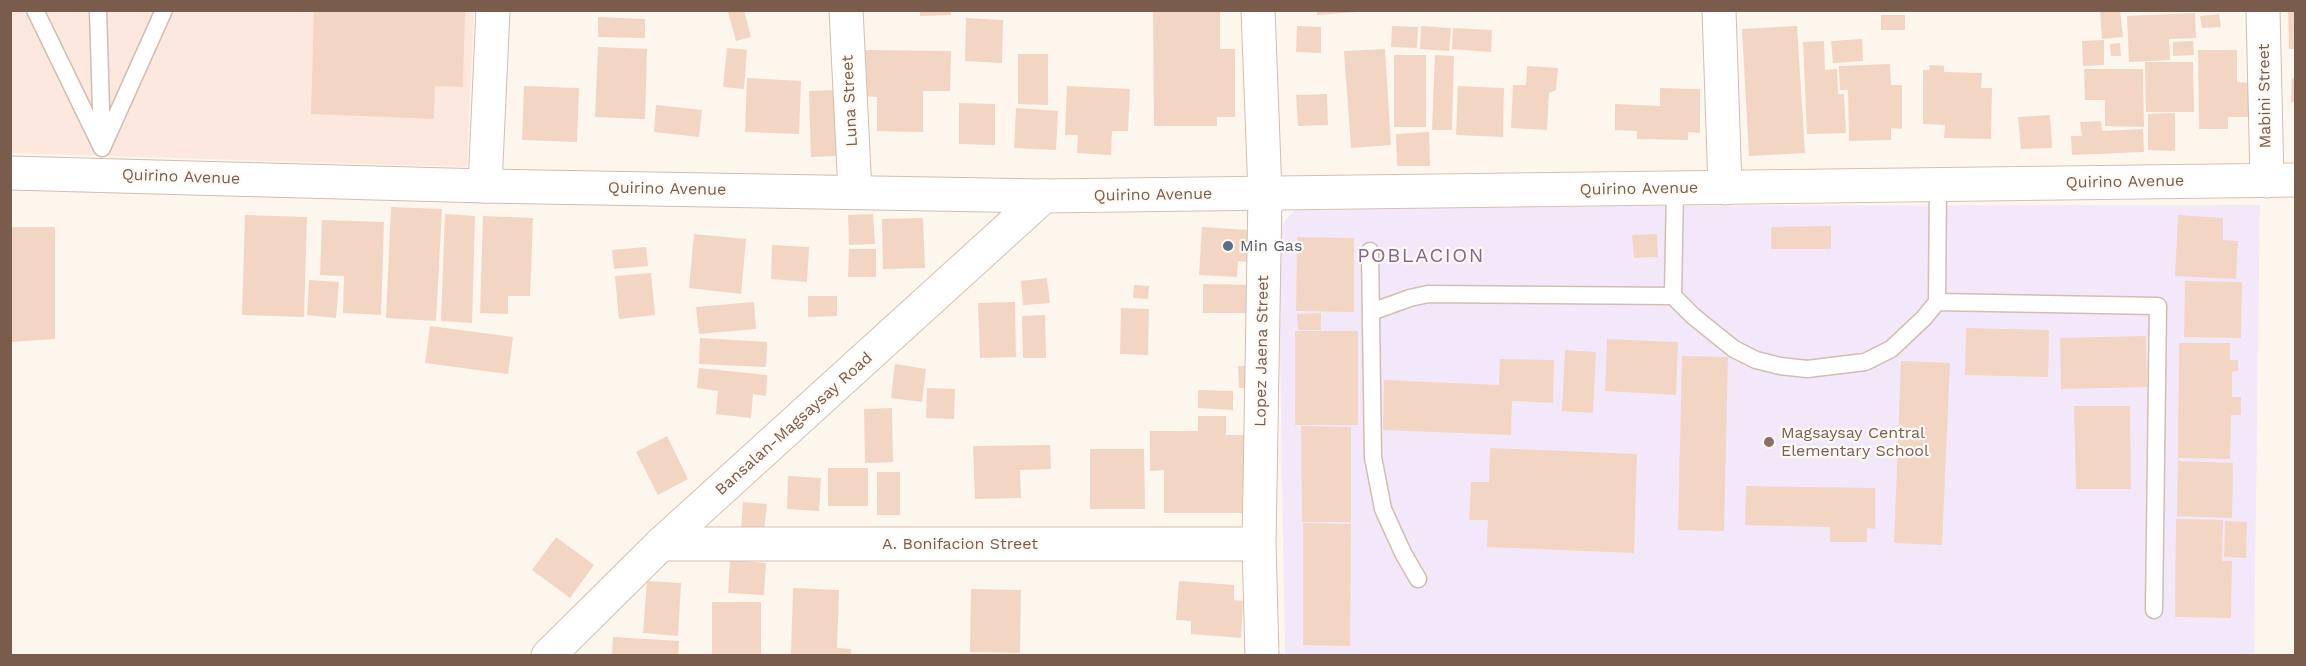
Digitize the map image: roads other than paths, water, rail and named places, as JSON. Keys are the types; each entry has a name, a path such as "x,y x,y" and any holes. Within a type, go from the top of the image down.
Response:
{"street":[{"path":"485,186 493,10"},
{"name":"Luna Street","path":"846,10 855,192"},
{"name":"Lopez Jaena Street","path":"1258,10 1265,193 1259,544 1262,656"},
{"path":"1719,10 1725,188"},
{"name":"Mabini Street","path":"2263,10 2281,181"},
{"name":"Quirino Avenue","path":"10,174 103,161 485,186 1044,196 2281,181"},
{"name":"Bansalan-Magsaysay Road","path":"549,656 661,544 1044,196"},
{"name":"A. Bonifacion Street","path":"661,544 1259,544"}],"lane":[{"path":"35,10 103,161"},
{"path":"98,10 103,161"},
{"path":"103,161 164,10"},
{"path":"1371,312 1428,294 1673,296 1693,316 1734,349 1756,360 1780,366 1808,369 1865,362 1891,349 1924,318 1937,302 1938,184"},
{"path":"1673,296 1675,188"},
{"path":"1370,251 1371,433 1376,480 1383,509 1393,533 1418,579"},
{"path":"1937,302 2158,306 2154,610"}],"place":[{"name":"Min Gas","path":"1228,246"},
{"name":"Magsaysay Central Elementary School","path":"1769,442"}],"district":[{"name":"POBLACION","path":"1421,256"}]}
